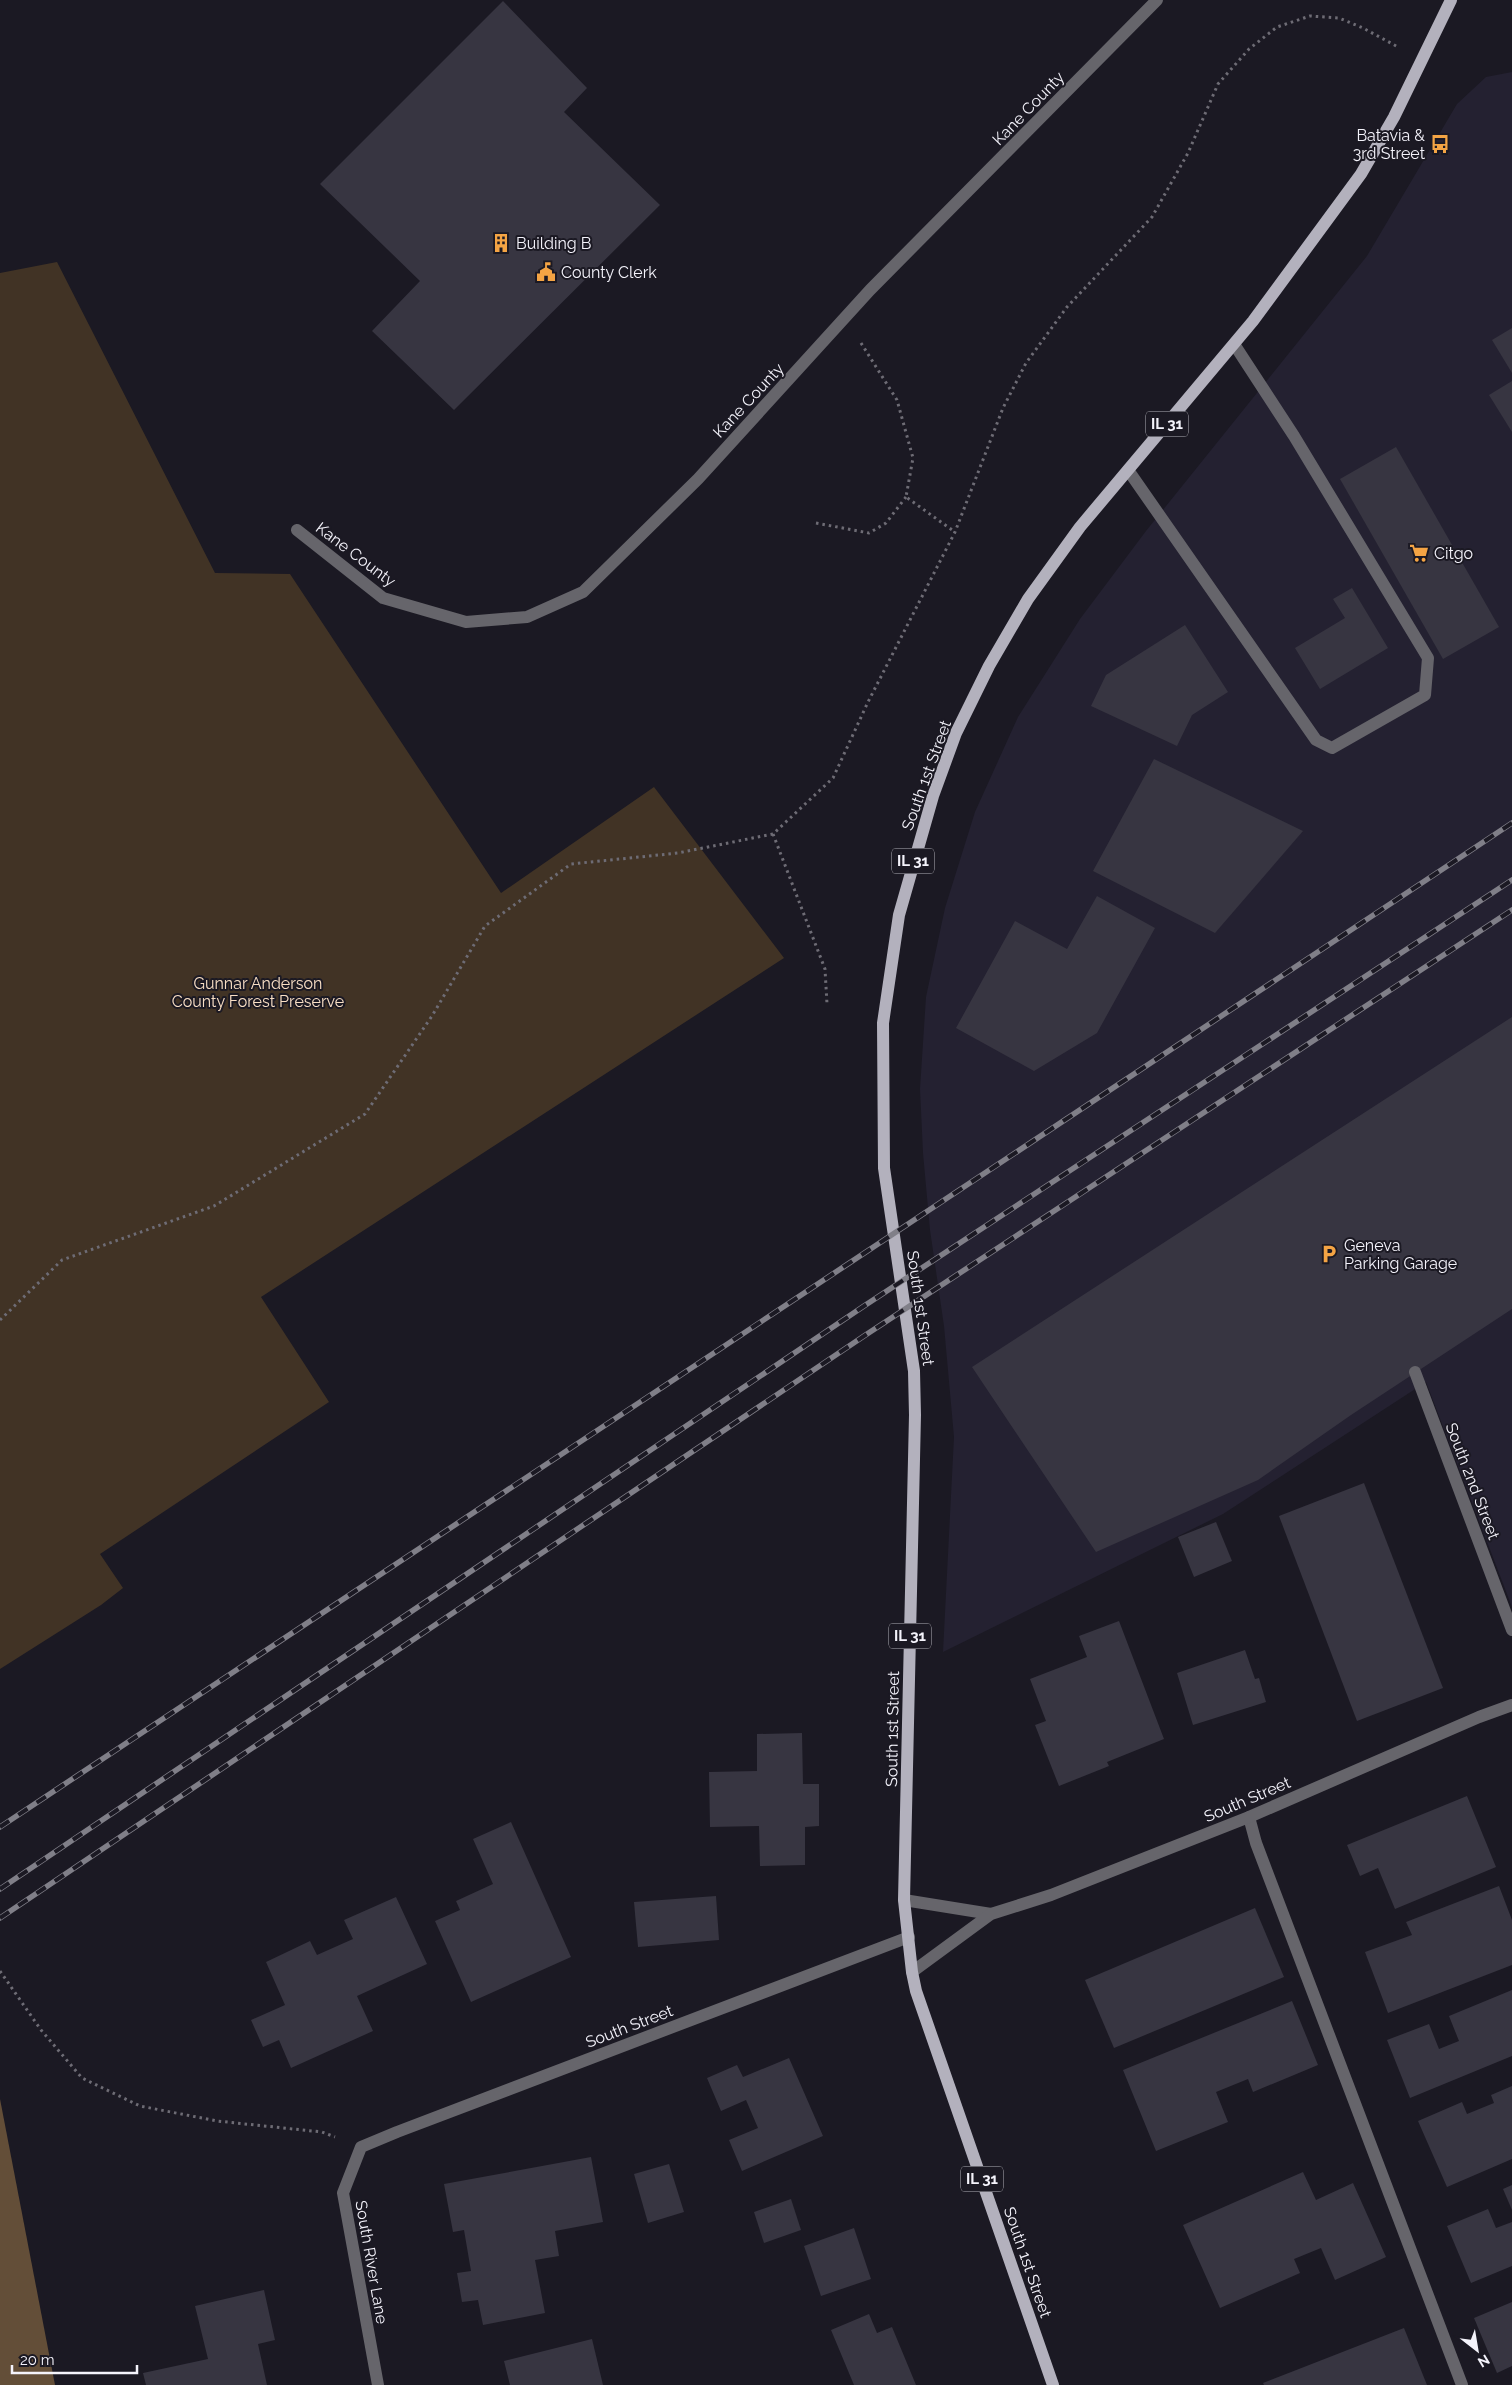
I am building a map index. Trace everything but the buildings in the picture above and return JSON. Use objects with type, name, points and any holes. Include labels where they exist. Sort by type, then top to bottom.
[{"type":"main road","name":"IL 31","points":[[1422,61],[1451,0]]},
{"type":"main road","name":"South 1st Street","points":[[1053,2385],[916,1991],[904,1900],[915,1415],[914,1371],[884,1168],[882,1023],[899,915],[933,796],[956,732],[989,666],[1028,600],[1080,527],[1253,321],[1361,174],[1394,117],[1422,61]]},
{"type":"street","name":"Kane County","points":[[296,530],[383,598],[466,622],[527,617],[583,592],[698,479],[842,323],[870,290],[1157,0]]},
{"type":"street","points":[[1128,470],[1316,740],[1332,748],[1425,695],[1428,658],[1294,436],[1234,344]]},
{"type":"street","name":"South 2nd Street","points":[[1415,1372],[1512,1630]]},
{"type":"street","name":"South Street","points":[[912,1972],[991,1914],[1051,1895],[1248,1817],[1479,1717],[1512,1705]]},
{"type":"street","points":[[1248,1817],[1259,1853],[1462,2385]]},
{"type":"street","name":"South Street","points":[[904,1900],[991,1914]]},
{"type":"street","name":"South Street","points":[[361,2147],[908,1937]]},
{"type":"street","name":"South River Lane","points":[[361,2147],[343,2193],[378,2385]]},
{"type":"path","points":[[0,1320],[62,1260],[214,1206],[365,1114],[432,1016],[485,926],[571,864],[678,853],[773,834],[833,778],[868,702],[955,532],[1003,408],[1026,363],[1067,307],[1152,216],[1188,153],[1218,84],[1249,49],[1277,27],[1310,16],[1339,18],[1363,28],[1422,61]]},
{"type":"path","points":[[816,523],[869,533],[886,522],[906,497],[913,458],[897,400],[862,345],[842,323]]},
{"type":"path","points":[[906,497],[955,532]]},
{"type":"path","points":[[773,834],[825,969],[827,1004]]},
{"type":"path","points":[[0,1971],[41,2030],[82,2078],[140,2106],[216,2121],[322,2132],[336,2138]]},
{"type":"shaded area","points":[[1512,72],[1512,1607],[1426,1382],[1223,1514],[943,1652],[954,1437],[944,1326],[930,1230],[923,1153],[920,1089],[926,997],[945,908],[975,812],[1018,717],[1080,619],[1146,531],[1367,256],[1457,104],[1486,77]]},
{"type":"shaded area","points":[[0,2099],[55,2385],[0,2385]]},
{"type":"green space","name":"Gunnar Anderson County Forest Preserve","points":[[57,262],[215,573],[290,574],[501,893],[654,787],[784,958],[261,1297],[329,1402],[100,1554],[123,1588],[101,1605],[0,1669],[0,273]]},
{"type":"railway","points":[[0,1827],[1512,823]]},
{"type":"railway","points":[[0,1889],[864,1306],[1512,880]]},
{"type":"railway","points":[[0,1918],[864,1336],[1512,910]]},
{"type":"place","name":"Batavia & 3rd Street","points":[[1440,144]]},
{"type":"place","name":"Building B","points":[[501,243]]},
{"type":"place","name":"County Clerk","points":[[546,272]]},
{"type":"place","name":"Citgo","points":[[1419,553]]},
{"type":"place","name":"Geneva Parking Garage","points":[[1329,1254]]}]
